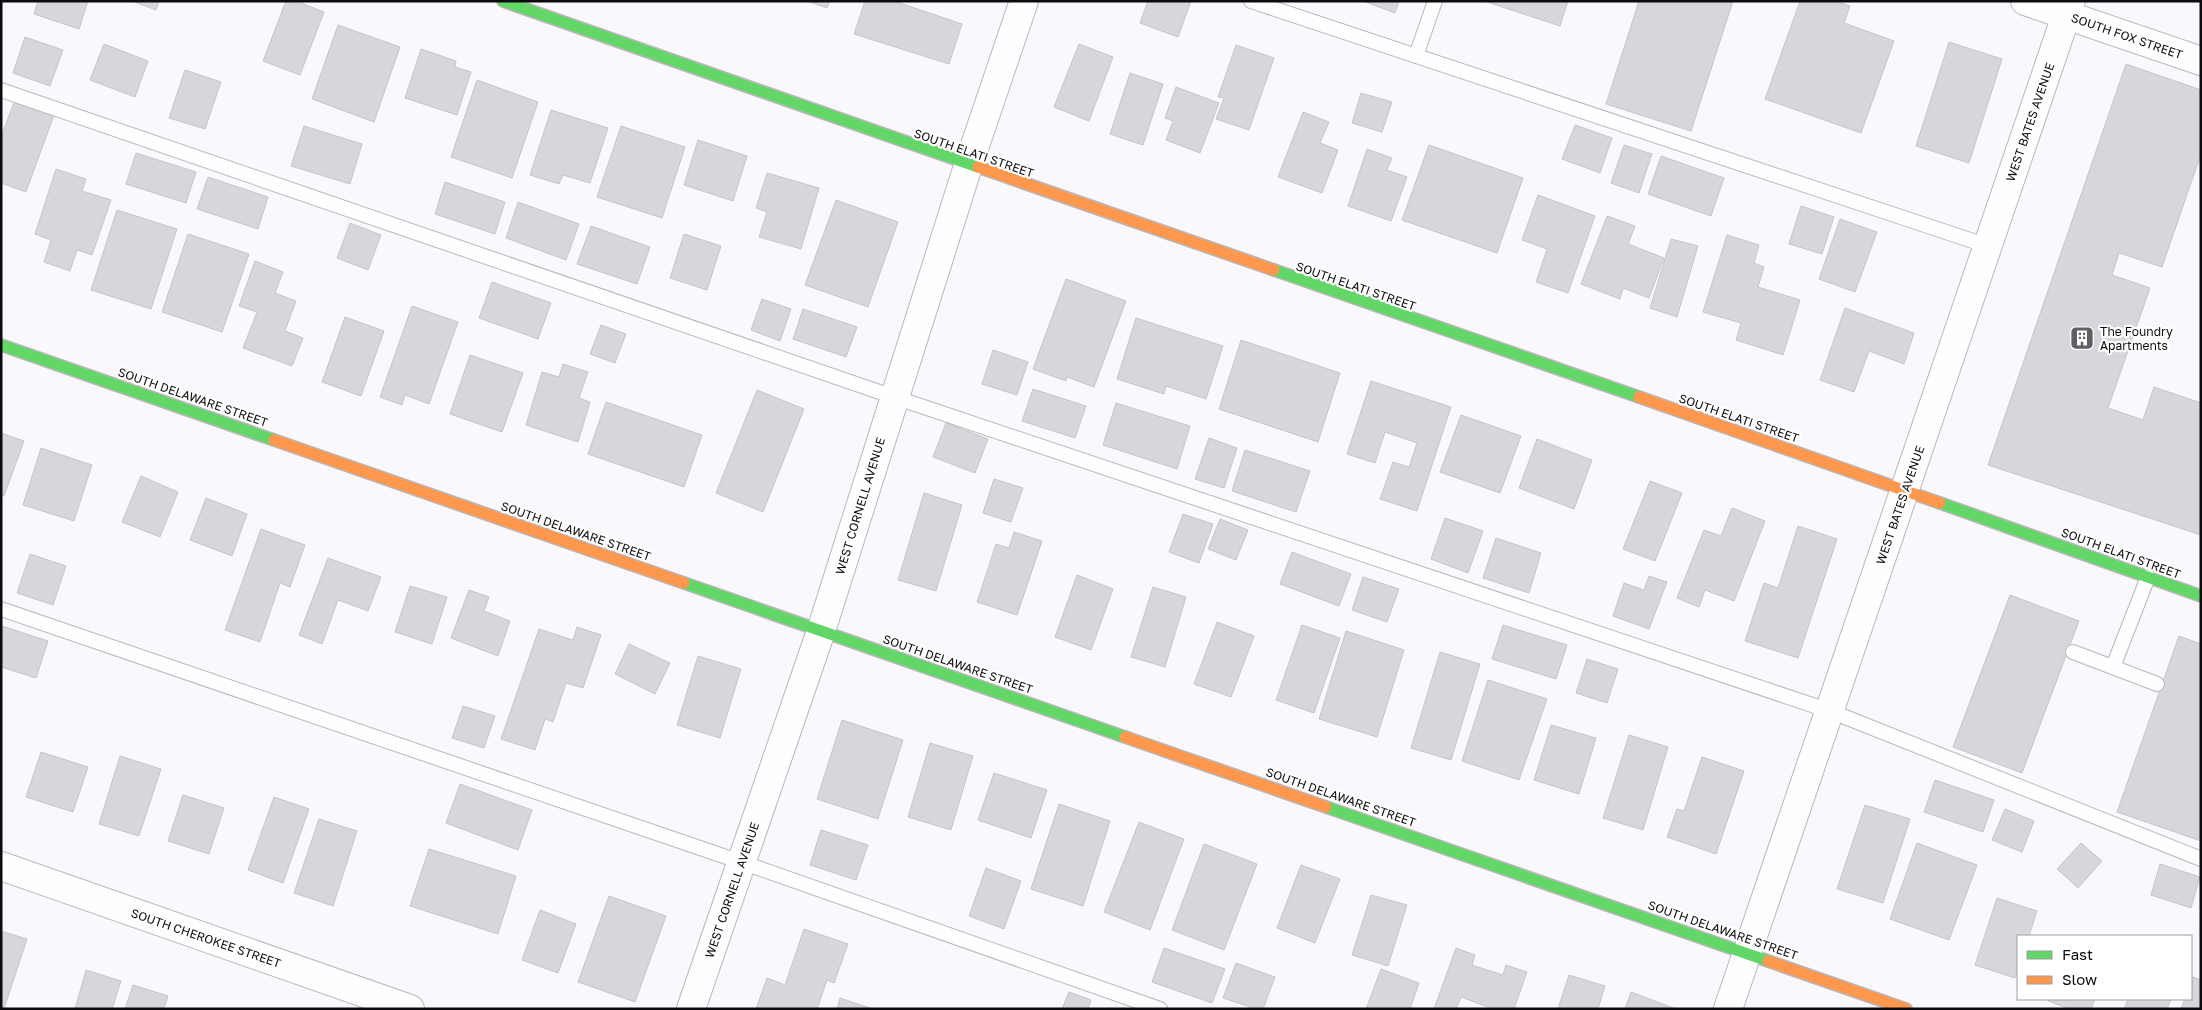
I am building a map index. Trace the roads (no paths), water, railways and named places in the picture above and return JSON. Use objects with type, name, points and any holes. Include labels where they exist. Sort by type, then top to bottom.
[{"type":"street","name":"SOUTH ELATI STREET","points":[[503,1],[968,166],[1905,490],[2201,596]]},
{"type":"street","name":"WEST CORNELL AVENUE","points":[[691,1009],[821,630],[968,166],[1024,1]]},
{"type":"street","name":"SOUTH FOX STREET","points":[[2025,1],[2069,8],[2201,61]]},
{"type":"street","name":"WEST BATES AVENUE","points":[[1728,1009],[2069,8]]},
{"type":"street","name":"SOUTH DELAWARE STREET","points":[[1,345],[1906,1009]]},
{"type":"street","name":"SOUTH CHEROKEE STREET","points":[[1,866],[410,1009]]},
{"type":"lane","points":[[1251,1],[1988,246]]},
{"type":"lane","points":[[1416,56],[1435,1]]},
{"type":"lane","points":[[1,90],[894,397],[1830,711],[2201,859]]},
{"type":"lane","points":[[2113,667],[2148,577]]},
{"type":"lane","points":[[1,609],[741,862],[1160,1009]]},
{"type":"lane","points":[[2073,652],[2157,684]]},
{"type":"place","name":"The Foundry Apartments","points":[[2082,338]]}]
